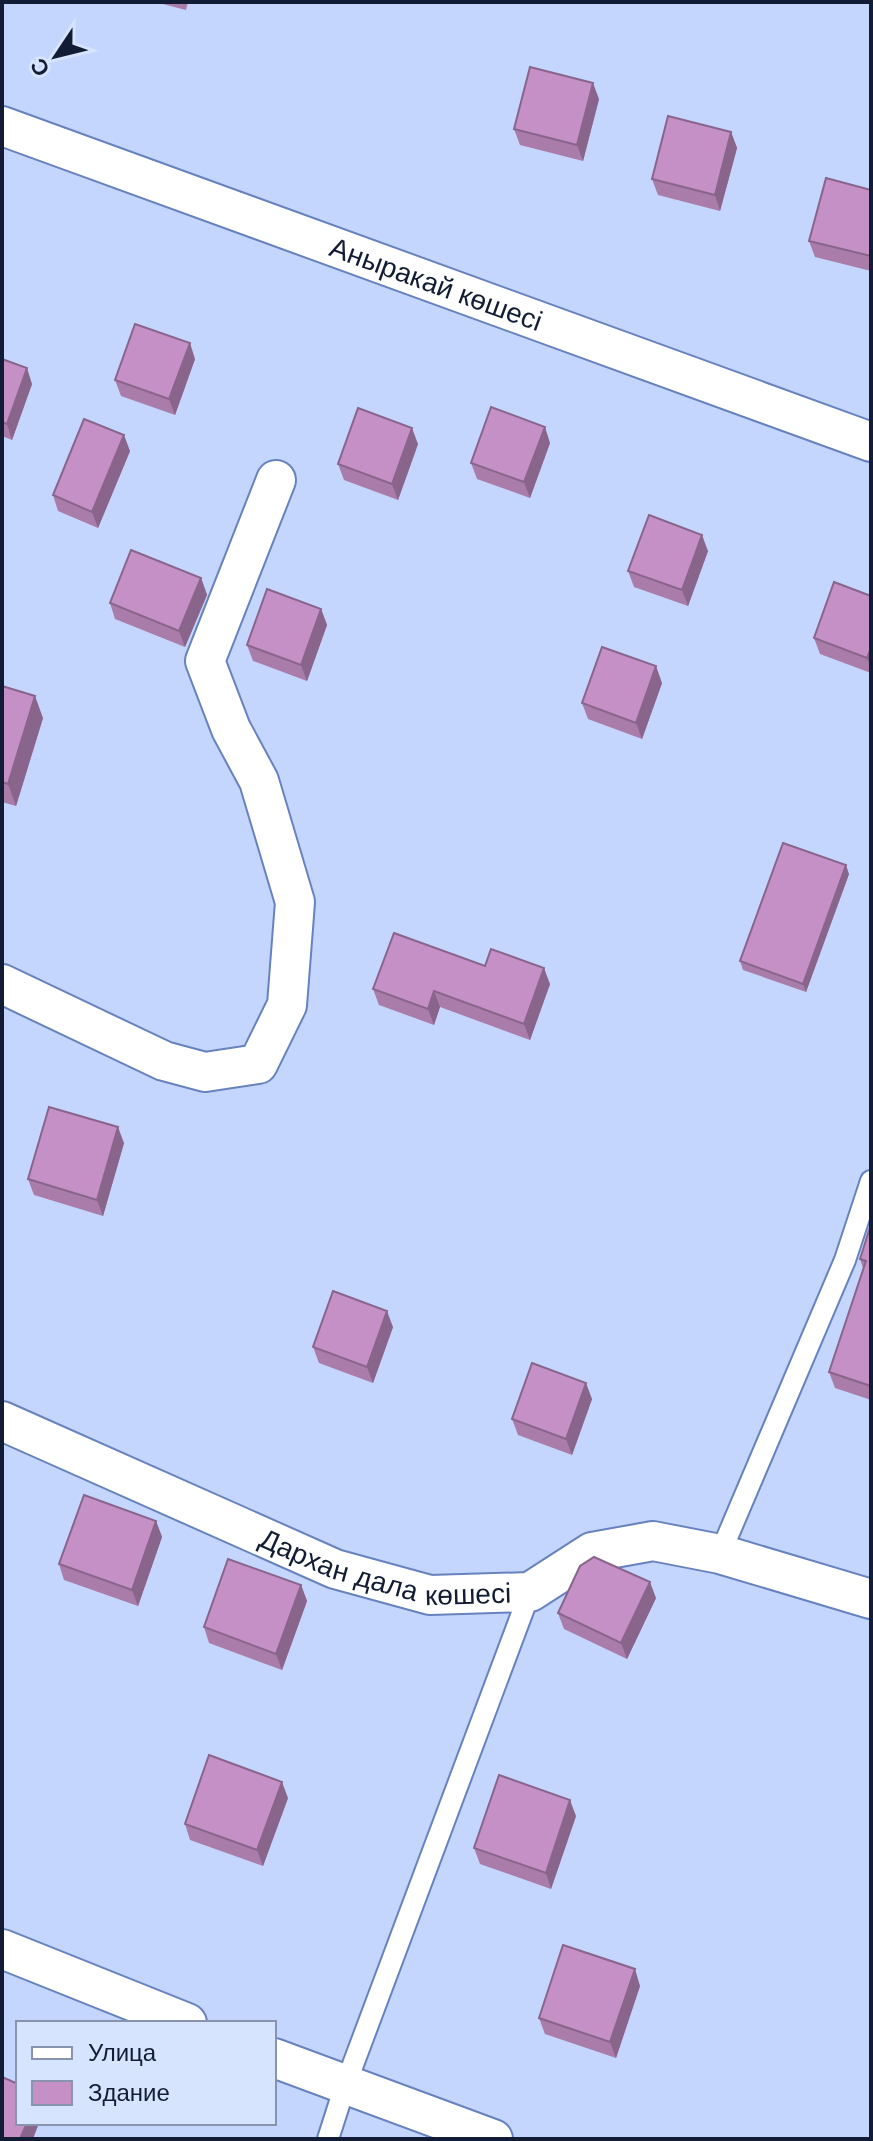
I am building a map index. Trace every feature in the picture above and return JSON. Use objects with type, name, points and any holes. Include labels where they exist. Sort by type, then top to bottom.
[{"type":"street","name":"Аныракай көшесі","points":[[2,126],[871,442]]},
{"type":"street","points":[[2,984],[164,1061],[205,1072],[258,1064],[287,1005],[295,902],[259,781],[231,729],[205,661],[276,480]]},
{"type":"street","name":"Дархан дала көшесі","points":[[2,1421],[335,1569],[430,1595],[530,1592],[592,1552],[653,1541],[720,1554],[871,1599]]},
{"type":"street","points":[[2,1949],[182,2021]]},
{"type":"street","points":[[276,2059],[493,2139]]},
{"type":"lane","points":[[720,1554],[845,1260],[871,1181]]},
{"type":"lane","points":[[328,2139],[345,2086],[530,1592]]},
{"type":"building","points":[[530,67],[593,83],[577,145],[514,129]]},
{"type":"building","points":[[668,116],[731,132],[715,195],[652,179]]},
{"type":"building","points":[[826,178],[871,190],[871,256],[809,241]]},
{"type":"building","points":[[135,324],[190,343],[169,399],[115,380]]},
{"type":"building","points":[[2,359],[27,368],[7,424],[2,422]]},
{"type":"building","points":[[491,407],[545,427],[524,482],[471,463]]},
{"type":"building","points":[[358,408],[412,428],[392,484],[338,464]]},
{"type":"building","points":[[84,419],[124,435],[92,512],[53,495]]},
{"type":"building","points":[[649,515],[702,535],[682,590],[628,571]]},
{"type":"building","points":[[131,550],[201,578],[179,631],[110,603]]},
{"type":"building","points":[[834,582],[871,596],[871,648],[867,658],[814,638]]},
{"type":"building","points":[[267,589],[321,609],[301,665],[247,645]]},
{"type":"building","points":[[602,647],[656,666],[636,723],[582,703]]},
{"type":"building","points":[[2,686],[35,696],[8,784],[2,782]]},
{"type":"building","points":[[783,843],[846,865],[803,984],[740,961]]},
{"type":"building","points":[[394,933],[485,966],[491,949],[544,968],[524,1024],[434,991],[428,1009],[373,989]]},
{"type":"building","points":[[49,1107],[118,1127],[97,1200],[28,1179]]},
{"type":"building","points":[[871,1224],[871,1386],[829,1372],[866,1261],[860,1259]]},
{"type":"building","points":[[333,1291],[387,1311],[367,1367],[313,1347]]},
{"type":"building","points":[[532,1363],[586,1383],[566,1439],[512,1419]]},
{"type":"building","points":[[84,1495],[156,1521],[132,1590],[59,1564]]},
{"type":"building","points":[[594,1557],[650,1582],[621,1643],[558,1613],[580,1566]]},
{"type":"building","points":[[228,1559],[301,1585],[276,1654],[204,1627]]},
{"type":"building","points":[[209,1755],[282,1782],[257,1850],[185,1824]]},
{"type":"building","points":[[499,1775],[570,1800],[546,1873],[474,1848]]},
{"type":"building","points":[[563,1945],[635,1969],[610,2042],[539,2018]]},
{"type":"building","points":[[2,2077],[16,2083],[16,2125],[26,2125],[20,2139],[2,2139]]}]
